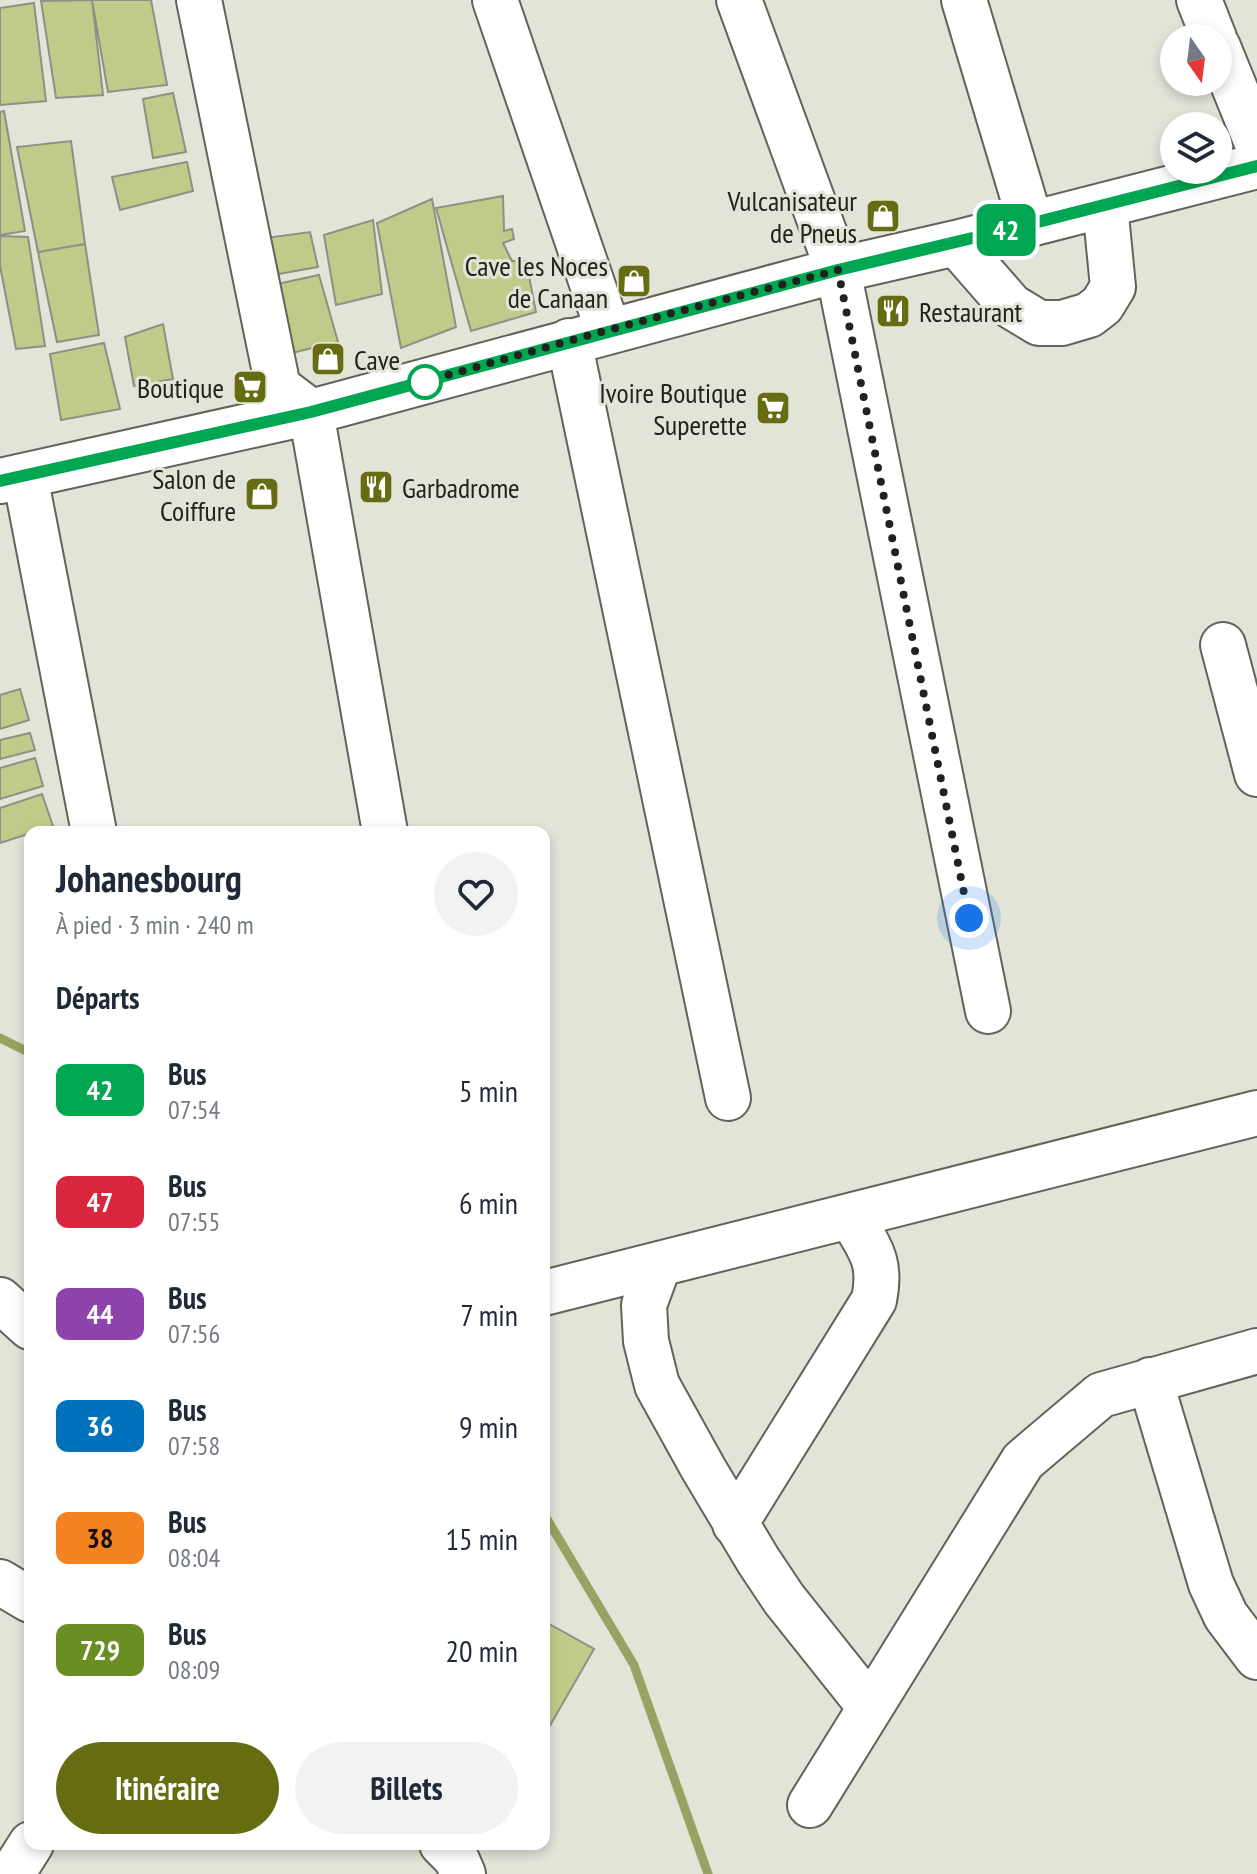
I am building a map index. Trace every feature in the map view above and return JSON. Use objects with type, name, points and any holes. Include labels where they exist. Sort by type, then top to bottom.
[{"type":"street","points":[[199,0],[278,387],[311,412],[384,826]]},
{"type":"street","points":[[495,0],[589,336],[728,1098]]},
{"type":"street","points":[[739,0],[838,270],[988,1011]]},
{"type":"street","points":[[964,0],[1031,224]]},
{"type":"street","points":[[1199,0],[1208,24]]},
{"type":"street","points":[[1232,81],[1257,143]]},
{"type":"street","points":[[93,826],[12,478],[311,412],[838,270],[1257,166]]},
{"type":"street","points":[[1123,201],[1257,195]]},
{"type":"street","points":[[956,243],[1011,306],[1039,323],[1062,323],[1089,315],[1102,305],[1113,287],[1123,201]]},
{"type":"street","points":[[1223,645],[1257,774]]},
{"type":"street","points":[[550,1291],[1257,1113]]},
{"type":"street","points":[[735,1524],[874,1300],[879,1276],[872,1252],[851,1217]]},
{"type":"street","points":[[659,1264],[644,1305],[646,1341],[657,1385],[735,1524],[784,1599],[870,1707]]},
{"type":"street","points":[[0,1300],[24,1322]]},
{"type":"street","points":[[810,1805],[1023,1461],[1101,1395],[1257,1351]]},
{"type":"street","points":[[1150,1380],[1211,1584],[1226,1616],[1257,1657]]},
{"type":"street","points":[[12,1874],[27,1850]]},
{"type":"street","points":[[448,1850],[456,1858],[463,1874]]},
{"type":"building","points":[[92,0],[103,95],[56,98],[41,1]]},
{"type":"building","points":[[92,0],[151,0],[167,85],[108,92]]},
{"type":"building","points":[[34,3],[46,101],[0,105],[0,8]]},
{"type":"building","points":[[173,93],[186,152],[153,158],[143,99]]},
{"type":"building","points":[[4,111],[25,231],[0,235],[0,112]]},
{"type":"building","points":[[71,141],[85,244],[38,252],[17,147]]},
{"type":"building","points":[[187,162],[193,191],[120,210],[112,177]]},
{"type":"building","points":[[503,196],[504,231],[512,229],[514,239],[503,243],[512,261],[526,261],[536,312],[471,331],[436,208]]},
{"type":"building","points":[[432,199],[456,327],[401,348],[377,223]]},
{"type":"building","points":[[373,220],[382,294],[336,305],[324,235]]},
{"type":"building","points":[[310,232],[318,267],[267,276],[258,239]]},
{"type":"building","points":[[0,236],[28,237],[45,346],[16,349],[0,266]]},
{"type":"building","points":[[85,244],[99,335],[57,342],[38,252]]},
{"type":"building","points":[[319,275],[338,342],[283,355],[268,286]]},
{"type":"building","points":[[163,324],[173,379],[134,386],[125,337]]},
{"type":"building","points":[[104,343],[120,409],[61,420],[50,354]]},
{"type":"building","points":[[20,689],[29,720],[0,729],[0,695]]},
{"type":"building","points":[[30,733],[35,750],[0,759],[0,740]]},
{"type":"building","points":[[35,758],[43,786],[0,799],[0,768]]},
{"type":"building","points":[[42,794],[53,826],[24,826],[24,835],[0,843],[0,808]]},
{"type":"building","points":[[550,1624],[594,1649],[550,1726]]},
{"type":"waterway","points":[[0,1038],[24,1050]]},
{"type":"waterway","points":[[550,1524],[634,1665],[708,1874]]},
{"type":"bus line","name":"42","points":[[0,481],[311,412],[838,270],[1257,166]]},
{"type":"place","name":"Vulcanisateur de Pneus","points":[[883,216]]},
{"type":"place","name":"Cave les Noces de Canaan","points":[[634,281]]},
{"type":"place","name":"Restaurant","points":[[893,311]]},
{"type":"place","name":"Cave","points":[[328,359]]},
{"type":"place","name":"Boutique","points":[[250,387]]},
{"type":"place","name":"Ivoire Boutique Superette","points":[[773,408]]},
{"type":"place","name":"Garbadrome","points":[[376,487]]},
{"type":"place","name":"Salon de Coiffure","points":[[262,494]]},
{"type":"route","points":[[425,382],[416,384],[838,270],[969,918]]}]
